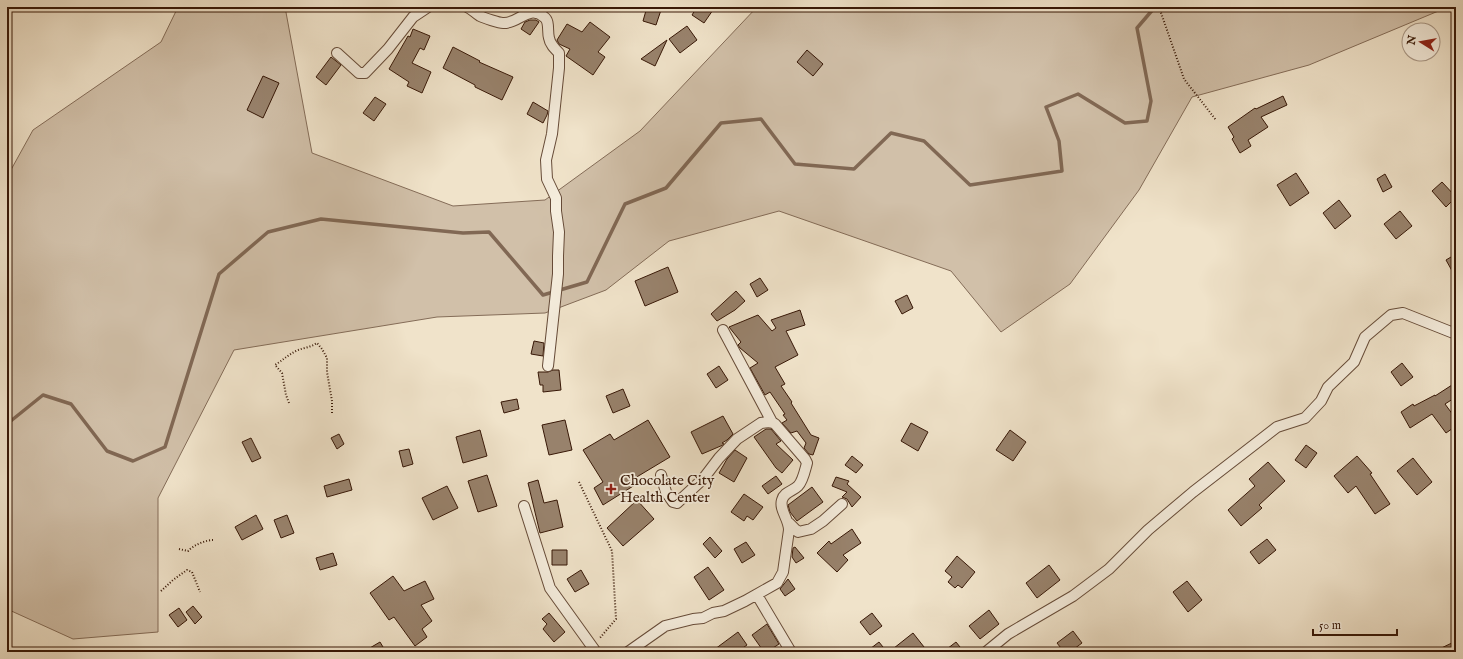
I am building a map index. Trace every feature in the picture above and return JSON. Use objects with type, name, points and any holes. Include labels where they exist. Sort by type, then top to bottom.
[{"type":"street","points":[[336,53],[358,73],[365,73],[388,49],[413,17],[428,7]]},
{"type":"street","points":[[467,7],[480,16],[504,24],[532,12],[544,17],[547,21],[548,37],[551,45],[559,53],[559,68],[552,134],[546,160],[547,179],[556,198],[559,232],[558,274],[548,366]]},
{"type":"street","points":[[986,652],[1008,634],[1073,596],[1109,569],[1148,530],[1193,492],[1277,427],[1305,418],[1321,401],[1328,387],[1354,362],[1365,337],[1391,315],[1403,313],[1456,334]]},
{"type":"street","points":[[723,330],[772,422],[807,463],[799,486],[787,493],[782,500],[781,508],[789,523],[798,532],[811,529],[823,522],[842,504]]},
{"type":"street","points":[[661,475],[668,497],[673,502],[677,503],[704,479],[719,458],[737,439],[761,423],[772,422]]},
{"type":"street","points":[[524,506],[550,588],[594,649]]},
{"type":"street","points":[[628,652],[665,626],[693,618],[703,618],[724,610],[757,595],[777,583],[783,572],[789,523]]},
{"type":"street","points":[[757,595],[791,652]]},
{"type":"path","points":[[1159,7],[1184,79],[1216,120]]},
{"type":"path","points":[[289,403],[282,373],[275,365],[296,351],[310,347],[317,343],[322,349],[326,358],[332,401],[332,414]]},
{"type":"path","points":[[579,482],[612,551],[616,619],[594,649]]},
{"type":"path","points":[[180,549],[188,551],[207,540],[214,540]]},
{"type":"path","points":[[161,591],[186,570],[192,572],[200,592]]},
{"type":"shaded area","points":[[178,7],[285,7],[312,153],[453,206],[545,200],[640,131],[757,7],[1448,7],[1412,22],[1401,22],[1401,27],[1309,65],[1192,97],[1139,190],[1070,284],[1001,332],[951,271],[779,211],[669,241],[606,290],[545,313],[437,317],[234,350],[158,498],[158,632],[73,639],[7,609],[7,177],[33,130],[161,42]]},
{"type":"shaded area","points":[[1448,7],[1456,7],[1456,16]]},
{"type":"building","points":[[647,7],[662,7],[656,25],[643,21]]},
{"type":"building","points":[[697,7],[715,7],[704,23],[692,15]]},
{"type":"building","points":[[536,20],[539,22],[530,35],[521,29],[525,22]]},
{"type":"building","points":[[590,22],[610,37],[598,52],[605,57],[593,75],[566,56],[570,49],[559,44],[557,40],[567,24],[582,32]]},
{"type":"building","points":[[687,26],[697,40],[680,53],[669,39]]},
{"type":"building","points":[[413,29],[430,36],[424,50],[420,48],[412,63],[431,72],[422,93],[407,86],[409,82],[389,69],[408,36],[410,37]]},
{"type":"building","points":[[667,40],[655,66],[641,59]]},
{"type":"building","points":[[453,47],[480,61],[479,62],[513,77],[502,100],[475,87],[475,85],[443,68]]},
{"type":"building","points":[[807,50],[823,64],[813,76],[797,62]]},
{"type":"building","points":[[331,57],[341,65],[326,85],[316,77]]},
{"type":"building","points":[[263,76],[279,83],[263,118],[247,110]]},
{"type":"building","points":[[1283,96],[1287,105],[1261,117],[1268,127],[1248,140],[1251,146],[1240,153],[1232,139],[1234,137],[1228,127],[1255,108],[1256,109]]},
{"type":"building","points":[[375,97],[386,104],[374,121],[363,113]]},
{"type":"building","points":[[533,102],[548,111],[543,123],[527,114]]},
{"type":"building","points":[[1296,173],[1309,193],[1290,206],[1277,185]]},
{"type":"building","points":[[1385,174],[1392,187],[1383,192],[1377,179]]},
{"type":"building","points":[[1442,182],[1456,197],[1446,207],[1432,191]]},
{"type":"building","points":[[1339,200],[1351,216],[1335,229],[1323,213]]},
{"type":"building","points":[[1400,211],[1412,226],[1396,239],[1384,224]]},
{"type":"building","points":[[1456,254],[1456,278],[1446,260]]},
{"type":"building","points":[[668,267],[678,292],[645,306],[635,281]]},
{"type":"building","points":[[760,278],[768,290],[757,297],[750,284]]},
{"type":"building","points":[[736,291],[745,301],[735,310],[717,321],[711,314]]},
{"type":"building","points":[[907,295],[913,308],[902,314],[895,301]]},
{"type":"building","points":[[800,310],[805,325],[786,331],[798,355],[775,367],[785,384],[781,386],[792,402],[791,403],[811,435],[819,438],[813,455],[809,454],[804,448],[806,443],[797,431],[791,433],[782,423],[787,420],[783,415],[785,414],[770,392],[765,395],[750,368],[758,363],[740,348],[738,345],[741,342],[729,327],[758,315],[772,331],[776,328],[771,320]]},
{"type":"building","points":[[534,341],[544,343],[543,356],[531,354]]},
{"type":"building","points":[[1402,363],[1413,377],[1401,386],[1391,372]]},
{"type":"building","points":[[719,366],[728,380],[716,388],[707,374]]},
{"type":"building","points":[[559,370],[561,390],[543,392],[543,385],[540,385],[538,372],[548,372]]},
{"type":"building","points":[[1452,385],[1456,391],[1456,397],[1445,404],[1456,419],[1456,426],[1446,433],[1432,414],[1410,428],[1401,412],[1413,404],[1414,406],[1435,396]]},
{"type":"building","points":[[623,389],[630,406],[613,413],[606,396]]},
{"type":"building","points":[[517,399],[519,409],[504,413],[501,402]]},
{"type":"building","points":[[723,416],[733,434],[722,443],[724,444],[723,445],[702,454],[691,432]]},
{"type":"building","points":[[565,420],[572,450],[549,455],[542,425]]},
{"type":"building","points":[[648,420],[670,457],[635,478],[638,483],[603,505],[594,488],[603,482],[583,450],[610,434],[614,440]]},
{"type":"building","points":[[911,423],[928,432],[918,451],[901,441]]},
{"type":"building","points":[[766,429],[771,429],[781,441],[776,444],[793,460],[782,473],[776,468],[754,437]]},
{"type":"building","points":[[480,430],[487,456],[463,463],[456,437]]},
{"type":"building","points":[[1010,430],[1026,442],[1013,461],[996,450]]},
{"type":"building","points":[[339,434],[344,444],[337,449],[331,438]]},
{"type":"building","points":[[251,438],[261,458],[252,462],[242,442]]},
{"type":"building","points":[[1306,445],[1317,453],[1306,468],[1295,460]]},
{"type":"building","points":[[409,449],[413,464],[403,467],[399,451]]},
{"type":"building","points":[[735,450],[747,458],[734,482],[719,473],[727,459]]},
{"type":"building","points":[[852,456],[863,465],[856,473],[845,465]]},
{"type":"building","points":[[1357,456],[1372,473],[1370,474],[1390,504],[1375,514],[1356,486],[1348,493],[1334,476]]},
{"type":"building","points":[[1413,458],[1432,482],[1417,495],[1397,471]]},
{"type":"building","points":[[1268,462],[1285,481],[1259,505],[1262,508],[1241,526],[1228,510],[1255,486],[1249,479]]},
{"type":"building","points":[[487,475],[497,506],[478,512],[468,481]]},
{"type":"building","points":[[776,476],[782,484],[768,494],[762,486]]},
{"type":"building","points":[[836,477],[849,481],[847,484],[861,497],[852,507],[847,499],[842,497],[847,492],[832,486]]},
{"type":"building","points":[[349,479],[352,490],[327,497],[324,486]]},
{"type":"building","points":[[538,480],[544,503],[557,500],[563,527],[540,533],[528,483]]},
{"type":"building","points":[[447,486],[458,508],[433,520],[422,498]]},
{"type":"building","points":[[812,487],[823,502],[797,521],[790,512],[788,505]]},
{"type":"building","points":[[744,494],[763,507],[753,520],[747,516],[744,521],[731,512]]},
{"type":"building","points":[[637,500],[654,519],[623,546],[607,528]]},
{"type":"building","points":[[256,515],[263,529],[242,540],[235,527]]},
{"type":"building","points":[[287,515],[294,533],[281,538],[274,520]]},
{"type":"building","points":[[852,529],[861,543],[843,555],[848,560],[837,572],[817,553],[829,541],[831,544]]},
{"type":"building","points":[[710,537],[722,551],[715,558],[703,544]]},
{"type":"building","points":[[1267,539],[1276,550],[1259,564],[1250,552]]},
{"type":"building","points":[[746,542],[755,555],[742,563],[734,549]]},
{"type":"building","points":[[795,547],[804,558],[796,563],[792,557],[793,548]]},
{"type":"building","points":[[552,550],[567,550],[567,565],[552,565]]},
{"type":"building","points":[[333,553],[337,565],[320,570],[316,558]]},
{"type":"building","points":[[957,556],[975,572],[962,588],[958,585],[955,588],[948,582],[952,577],[945,571]]},
{"type":"building","points":[[1049,565],[1060,580],[1037,598],[1026,583]]},
{"type":"building","points":[[708,567],[724,590],[709,600],[694,577]]},
{"type":"building","points":[[581,570],[589,584],[575,592],[567,579]]},
{"type":"building","points":[[393,576],[404,591],[425,581],[434,599],[421,605],[432,621],[422,629],[427,637],[415,646],[394,617],[389,620],[370,593]]},
{"type":"building","points":[[788,579],[795,589],[785,596],[780,589]]},
{"type":"building","points":[[1187,581],[1202,600],[1188,612],[1173,592]]},
{"type":"building","points":[[193,606],[202,617],[195,624],[186,612]]},
{"type":"building","points":[[179,608],[187,620],[178,627],[169,615]]},
{"type":"building","points":[[989,610],[999,624],[980,639],[969,626]]},
{"type":"building","points":[[549,613],[565,632],[554,642],[543,629],[547,624],[542,619]]},
{"type":"building","points":[[872,613],[882,626],[870,635],[860,622]]},
{"type":"building","points":[[767,624],[779,644],[767,652],[764,652],[752,635]]},
{"type":"building","points":[[1073,631],[1082,643],[1070,652],[1064,652],[1057,643]]},
{"type":"building","points":[[738,632],[747,645],[737,652],[711,652]]},
{"type":"building","points":[[913,633],[928,652],[889,652]]},
{"type":"building","points":[[1456,641],[1456,652],[1433,652]]},
{"type":"building","points":[[380,642],[386,652],[363,652]]},
{"type":"building","points":[[879,642],[887,652],[866,652]]},
{"type":"building","points":[[956,642],[964,652],[943,652]]},
{"type":"waterway","points":[[7,424],[43,395],[71,404],[107,451],[133,461],[165,447],[219,274],[268,232],[321,219],[463,233],[489,232],[543,295],[587,282],[625,204],[666,188],[721,123],[761,119],[795,164],[854,169],[891,133],[924,141],[970,185],[1062,171],[1059,141],[1046,107],[1078,94],[1125,123],[1147,121],[1151,101],[1137,28],[1155,7]]},
{"type":"place","name":"Chocolate City Health Center","points":[[611,489]]}]
